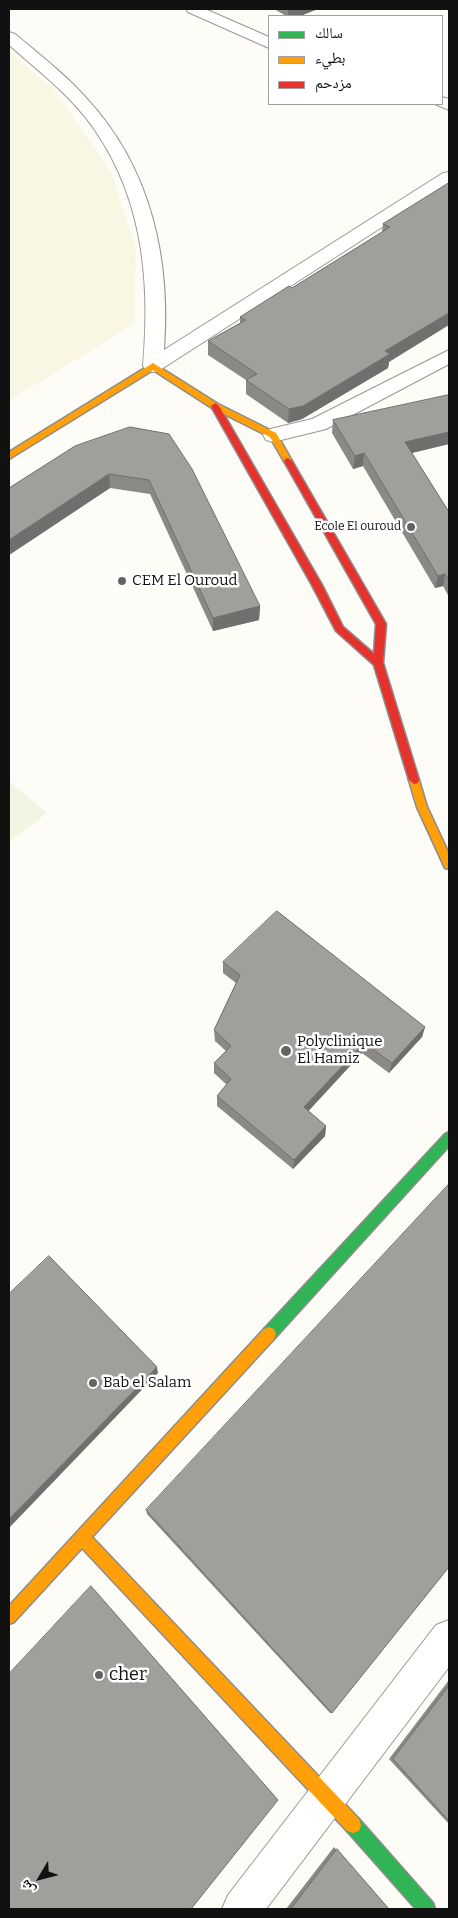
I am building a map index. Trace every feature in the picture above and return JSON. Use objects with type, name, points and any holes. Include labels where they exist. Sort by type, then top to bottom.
[{"type":"street","points":[[193,9],[268,43]]},
{"type":"street","points":[[9,37],[49,71],[92,115],[113,146],[137,194],[151,241],[158,292],[153,366]]},
{"type":"street","points":[[9,456],[449,177]]},
{"type":"street","points":[[273,435],[319,424],[449,356]]},
{"type":"street","points":[[153,366],[215,406],[273,435],[381,624],[378,662],[422,807],[449,865]]},
{"type":"street","points":[[215,406],[317,585],[339,630],[378,662]]},
{"type":"street","points":[[9,1617],[449,1138]]},
{"type":"street","points":[[83,1538],[328,1797],[427,1909]]},
{"type":"street","points":[[242,1909],[449,1638]]},
{"type":"shaded area","points":[[9,52],[54,89],[112,174],[136,249],[134,324],[9,401]]},
{"type":"green space","points":[[9,781],[47,813],[9,842]]},
{"type":"building","points":[[449,183],[449,313],[385,351],[390,354],[303,406],[289,409],[246,380],[257,374],[208,341],[246,320],[240,317],[289,286],[292,288],[390,227],[383,224]]},
{"type":"building","points":[[449,395],[449,432],[405,442],[449,512],[449,580],[445,574],[438,576],[364,453],[355,456],[333,420]]},
{"type":"building","points":[[130,427],[169,434],[192,469],[260,606],[213,618],[149,480],[109,474],[9,540],[9,488],[75,446]]},
{"type":"building","name":"Polyclinique El Hamiz","points":[[277,911],[425,1027],[392,1063],[364,1043],[304,1107],[326,1126],[294,1160],[217,1096],[231,1079],[214,1063],[231,1046],[214,1030],[240,975],[223,962]]},
{"type":"building","points":[[449,1184],[449,1567],[332,1713],[146,1510]]},
{"type":"building","points":[[49,1256],[157,1367],[9,1519],[9,1294]]},
{"type":"building","points":[[91,1586],[278,1800],[191,1909],[9,1909],[9,1674]]},
{"type":"building","points":[[449,1686],[449,1821],[393,1759]]},
{"type":"building","points":[[337,1849],[389,1909],[291,1909]]},
{"type":"traffic: fast","points":[[269,1334],[449,1138]]},
{"type":"traffic: fast","points":[[353,1825],[427,1909]]},
{"type":"traffic: slow","points":[[9,456],[153,366],[215,406],[273,435],[288,461]]},
{"type":"traffic: slow","points":[[414,780],[422,807],[449,865]]},
{"type":"traffic: slow","points":[[9,1617],[269,1334]]},
{"type":"traffic: slow","points":[[83,1538],[353,1825]]},
{"type":"traffic: jam","points":[[215,406],[317,585],[339,629],[378,663]]},
{"type":"traffic: jam","points":[[288,461],[381,624],[378,663],[414,780]]},
{"type":"place","name":"Ecole El ouroud","points":[[411,527]]},
{"type":"place","name":"CEM El Ouroud","points":[[122,581]]},
{"type":"place","name":"Polyclinique El Hamiz","points":[[286,1051]]},
{"type":"place","name":"Bab el Salam","points":[[93,1383]]},
{"type":"place","name":"cher","points":[[99,1675]]}]
